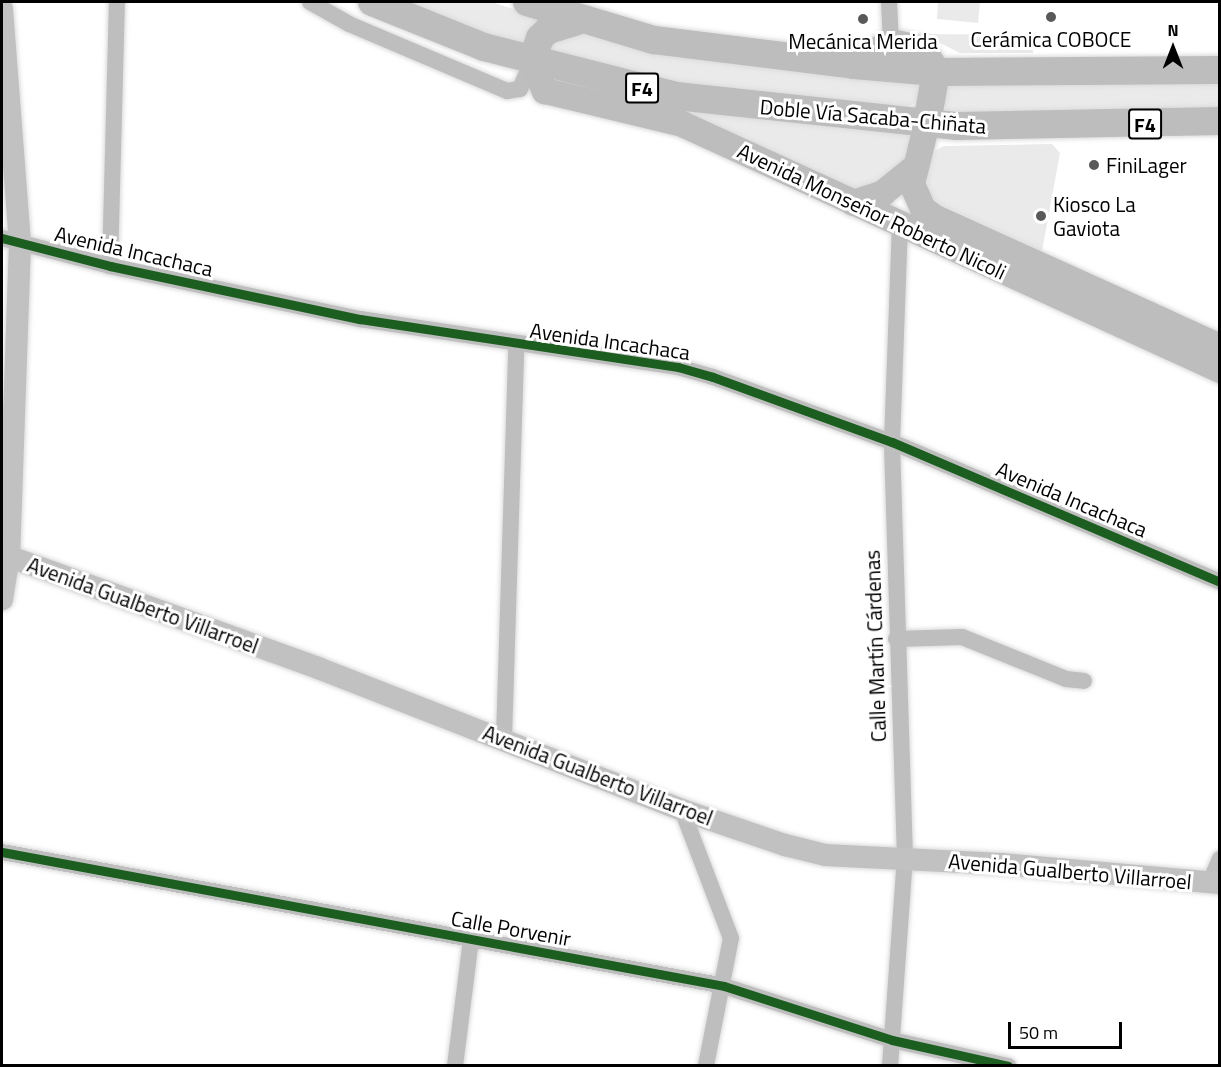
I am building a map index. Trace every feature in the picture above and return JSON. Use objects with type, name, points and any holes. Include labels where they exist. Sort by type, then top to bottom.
[{"type":"highway","name":"F4","points":[[372,2],[455,38],[532,61]]},
{"type":"highway","name":"F4","points":[[527,2],[580,21],[654,40],[854,65],[936,72],[1220,69]]},
{"type":"highway","points":[[532,61],[540,38],[548,30],[580,21]]},
{"type":"highway","points":[[854,65],[891,43],[923,50],[936,72],[927,123]]},
{"type":"highway","name":"Doble Vía Sacaba-Chiñata","points":[[532,61],[676,96],[927,123],[1070,126],[1220,122]]},
{"type":"main road","points":[[2,9],[11,241],[5,555],[2,599]]},
{"type":"main road","name":"Avenida Monseñor Roberto Nicoli","points":[[532,61],[545,91],[682,124],[1220,370]]},
{"type":"main road","name":"Avenida Monseñor Roberto Nicoli","points":[[927,123],[913,169],[916,196],[934,217],[1220,347]]},
{"type":"main road","points":[[853,203],[883,192],[913,169]]},
{"type":"main road","name":"Avenida Gualberto Villarroel","points":[[5,555],[504,738],[682,810],[825,855],[905,858],[1215,883]]},
{"type":"street","points":[[110,266],[117,2]]},
{"type":"street","points":[[310,2],[349,24],[507,91],[520,90],[532,61]]},
{"type":"street","points":[[889,2],[891,43]]},
{"type":"street","name":"Calle Martín Cárdenas","points":[[890,1065],[905,858],[896,639],[892,442],[900,225]]},
{"type":"street","name":"Avenida Incachaca","points":[[11,241],[110,266],[360,320],[516,346],[678,367],[892,442],[1220,582]]},
{"type":"street","points":[[504,738],[516,346]]},
{"type":"street","points":[[896,639],[962,637],[1066,679],[1084,681]]},
{"type":"street","points":[[682,810],[731,938],[724,986],[706,1065]]},
{"type":"street","name":"Calle Porvenir","points":[[2,852],[724,986],[892,1040],[1008,1065]]},
{"type":"street","points":[[1215,883],[1220,859]]},
{"type":"street","points":[[455,1065],[471,940]]},
{"type":"shaded area","points":[[395,2],[491,2],[548,20],[524,50]]},
{"type":"shaded area","points":[[938,2],[980,2],[978,23],[937,19]]},
{"type":"shaded area","points":[[580,34],[638,49],[929,80],[920,101],[909,106],[756,99],[542,55],[547,42]]},
{"type":"shaded area","points":[[922,34],[1033,35],[1033,53],[960,53]]},
{"type":"shaded area","points":[[544,77],[914,134],[908,154],[894,178],[853,192],[575,92]]},
{"type":"shaded area","points":[[945,78],[1219,78],[1219,112],[945,112]]},
{"type":"shaded area","points":[[1052,144],[1060,153],[1042,251],[937,203],[928,191],[926,169],[933,152],[944,146]]},
{"type":"cycle path","points":[[2,238],[110,266],[360,319],[678,367],[713,377],[892,442],[1220,582]]},
{"type":"cycle path","points":[[2,852],[724,986],[892,1040],[1008,1066]]},
{"type":"place","name":"Cerámica COBOCE","points":[[1051,17]]},
{"type":"place","name":"Mecánica Merida","points":[[863,19]]},
{"type":"place","name":"FiniLager","points":[[1094,165]]},
{"type":"place","name":"Kiosco La Gaviota","points":[[1041,216]]}]
